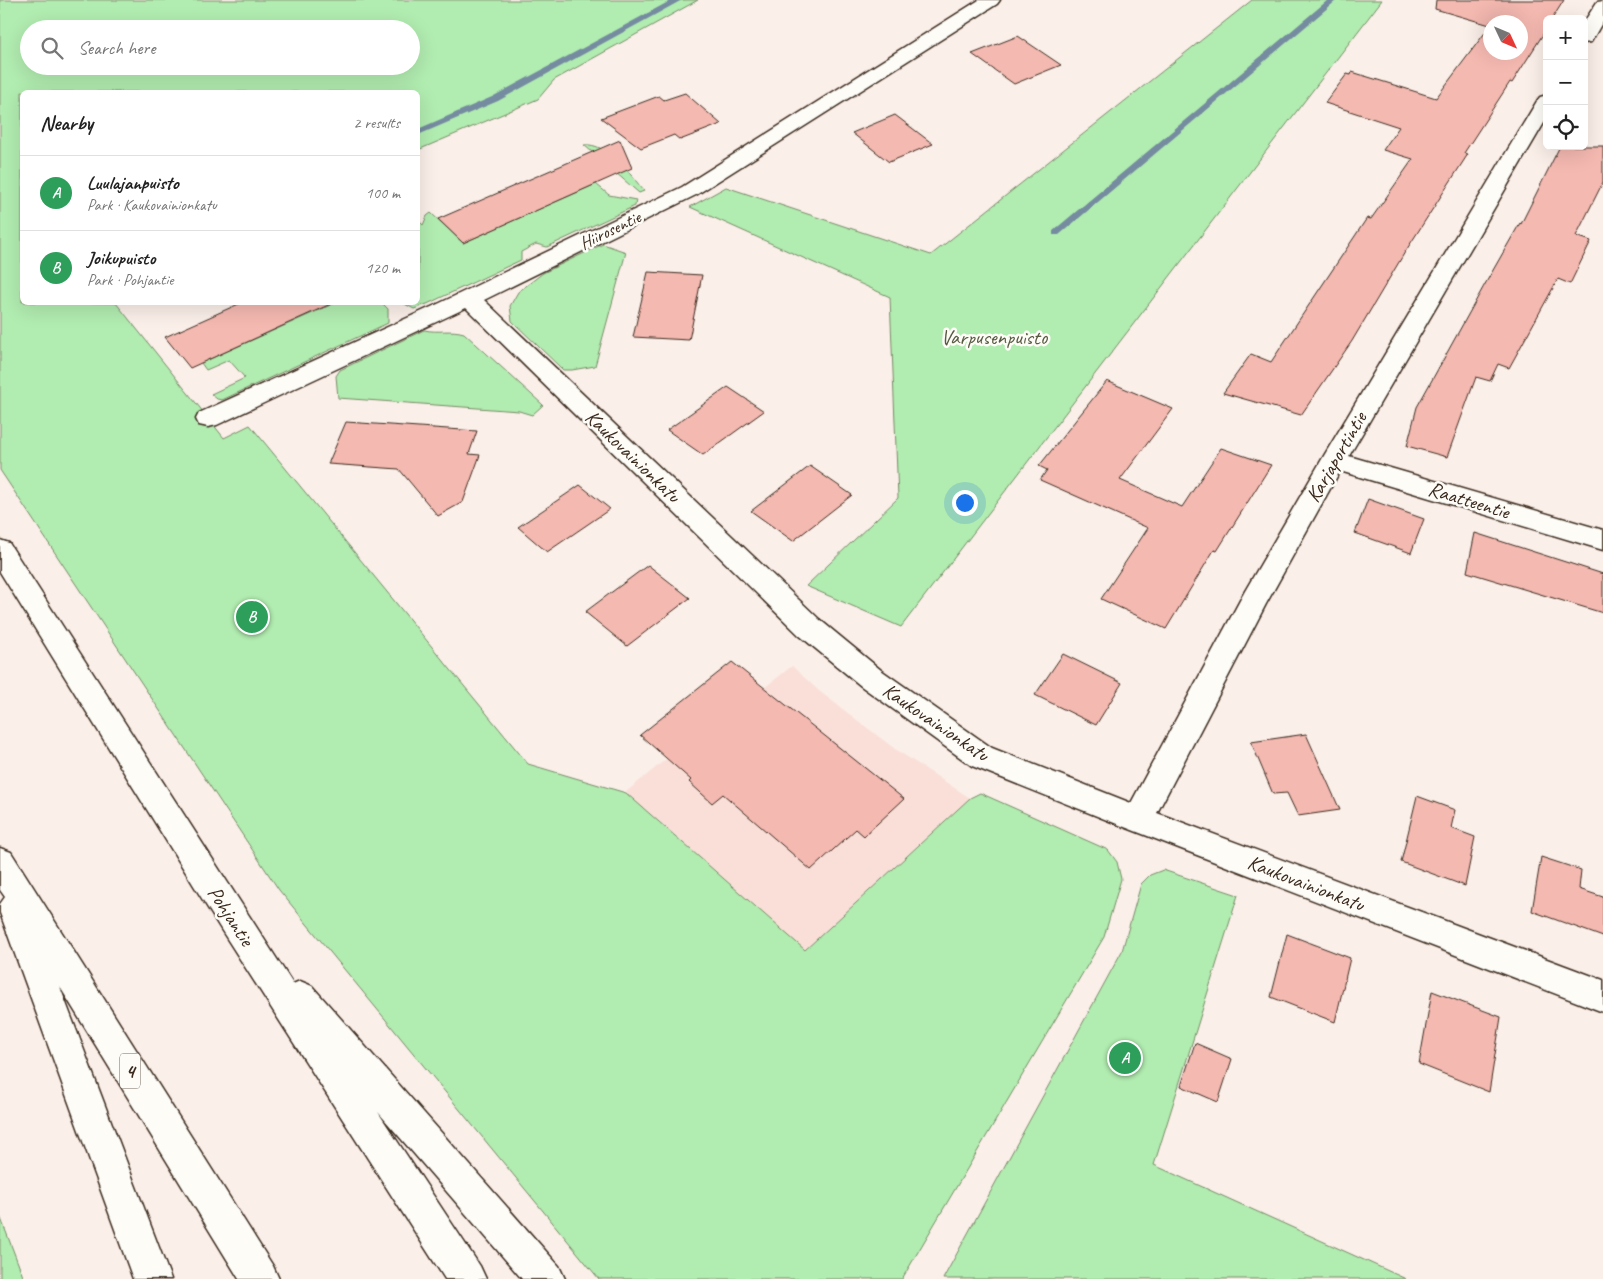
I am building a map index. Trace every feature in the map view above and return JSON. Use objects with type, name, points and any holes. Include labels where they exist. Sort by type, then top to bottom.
[{"type":"main road","name":"Hiirosentie","points":[[208,420],[469,298],[690,191],[991,0]]},
{"type":"main road","points":[[1588,31],[1603,6]]},
{"type":"main road","name":"Karjaportintie","points":[[1138,819],[1242,621],[1334,460],[1545,105]]},
{"type":"main road","name":"Kaukovainionkatu","points":[[469,298],[809,627],[871,678],[982,757],[1138,819],[1603,996]]},
{"type":"main road","name":"Raatteentie","points":[[1334,460],[1603,540]]},
{"type":"main road","name":"Pohjantie","points":[[0,550],[233,921],[467,1279]]},
{"type":"main road","name":"4","points":[[0,862],[260,1279]]},
{"type":"main road","points":[[0,869],[152,1279]]},
{"type":"main road","points":[[233,921],[546,1279]]},
{"type":"shaded area","points":[[792,666],[819,691],[895,749],[970,798],[734,1015],[581,829],[732,705],[764,688]]},
{"type":"green space","points":[[0,0],[698,0],[554,80],[538,99],[420,149],[420,90],[20,90],[20,305],[118,305],[224,438],[250,425],[528,764],[626,793],[805,950],[970,798],[980,793],[1108,850],[1117,862],[1121,879],[1104,937],[902,1279],[599,1279],[279,890],[0,470]]},
{"type":"green space","name":"Varpusenpuisto","points":[[1252,0],[1382,0],[901,627],[806,586],[898,498],[890,297],[690,207],[726,187],[931,255]]},
{"type":"green space","points":[[584,145],[593,145],[610,154],[644,191],[639,193]]},
{"type":"green space","points":[[596,184],[609,195],[636,200],[635,206],[547,247],[536,244],[521,252],[521,260],[427,304],[414,309],[407,305],[420,305],[420,222],[423,225],[427,216],[431,213],[463,243]]},
{"type":"green space","points":[[603,244],[626,252],[595,366],[563,370],[512,321],[510,306],[518,292],[543,273]]},
{"type":"green space","points":[[331,305],[384,305],[388,309],[388,323],[222,400],[217,399],[211,394],[245,378],[229,360],[206,370],[201,363]]},
{"type":"green space","points":[[424,330],[464,333],[543,405],[532,415],[519,411],[338,398],[336,376],[340,370]]},
{"type":"green space","points":[[1163,870],[1238,895],[1154,1165],[1406,1279],[943,1279],[1122,951],[1141,884],[1150,875]]},
{"type":"green space","points":[[0,1216],[24,1279],[0,1279]]},
{"type":"building","points":[[1436,0],[1564,0],[1555,15],[1543,15],[1543,34],[1528,58],[1528,15],[1483,15],[1483,23],[1435,9]]},
{"type":"building","points":[[1483,35],[1483,60],[1527,60],[1512,83],[1510,82],[1464,153],[1468,154],[1405,252],[1352,341],[1301,415],[1223,393],[1251,354],[1271,362],[1367,218],[1371,219],[1413,159],[1383,150],[1399,127],[1325,103],[1347,74],[1351,75],[1352,72],[1436,98]]},
{"type":"building","points":[[1018,36],[1061,65],[1014,84],[972,54]]},
{"type":"building","points":[[685,93],[721,124],[680,140],[674,135],[641,148],[601,118],[659,96],[664,100]]},
{"type":"building","points":[[895,115],[933,144],[889,162],[852,133]]},
{"type":"building","points":[[620,140],[632,168],[463,243],[438,219]]},
{"type":"building","points":[[1588,146],[1603,146],[1603,182],[1576,236],[1591,241],[1570,284],[1558,279],[1509,368],[1498,364],[1490,381],[1476,377],[1447,457],[1407,446],[1417,407],[1484,286],[1521,224],[1558,150],[1588,150]]},
{"type":"building","points":[[648,272],[702,275],[689,340],[633,337]]},
{"type":"building","points":[[236,305],[328,305],[190,368],[165,337]]},
{"type":"building","points":[[1107,381],[1173,409],[1120,480],[1182,507],[1221,448],[1271,465],[1217,551],[1214,550],[1166,629],[1101,599],[1148,528],[1040,480],[1047,470],[1039,466]]},
{"type":"building","points":[[728,387],[764,411],[703,455],[667,430]]},
{"type":"building","points":[[346,422],[477,431],[469,454],[480,455],[463,502],[438,516],[399,469],[328,464]]},
{"type":"building","points":[[810,466],[852,495],[793,541],[751,511]]},
{"type":"building","points":[[580,485],[610,509],[547,552],[518,527]]},
{"type":"building","points":[[1368,499],[1424,519],[1411,553],[1355,533]]},
{"type":"building","points":[[1475,533],[1603,574],[1603,613],[1467,572]]},
{"type":"building","points":[[648,565],[690,598],[627,646],[585,612]]},
{"type":"building","points":[[1063,654],[1122,683],[1096,725],[1035,695]]},
{"type":"building","points":[[732,662],[904,799],[864,836],[856,829],[811,870],[723,794],[712,803],[689,782],[691,780],[640,735]]},
{"type":"building","points":[[1306,734],[1340,810],[1298,816],[1287,793],[1273,794],[1251,742]]},
{"type":"building","points":[[1417,796],[1455,810],[1451,828],[1475,837],[1465,886],[1401,862]]},
{"type":"building","points":[[1541,857],[1581,870],[1579,889],[1603,897],[1603,937],[1532,911]]},
{"type":"building","points":[[1287,934],[1350,958],[1335,1022],[1271,997]]},
{"type":"building","points":[[1432,991],[1501,1017],[1489,1092],[1419,1064]]},
{"type":"building","points":[[1195,1043],[1232,1059],[1218,1102],[1181,1086]]},
{"type":"waterway","points":[[420,131],[495,99],[678,0]]},
{"type":"waterway","points":[[1056,233],[1333,0]]},
{"type":"place","name":"Joikupuisto","points":[[252,617]]},
{"type":"place","name":"Luulajanpuisto","points":[[1125,1058]]}]
